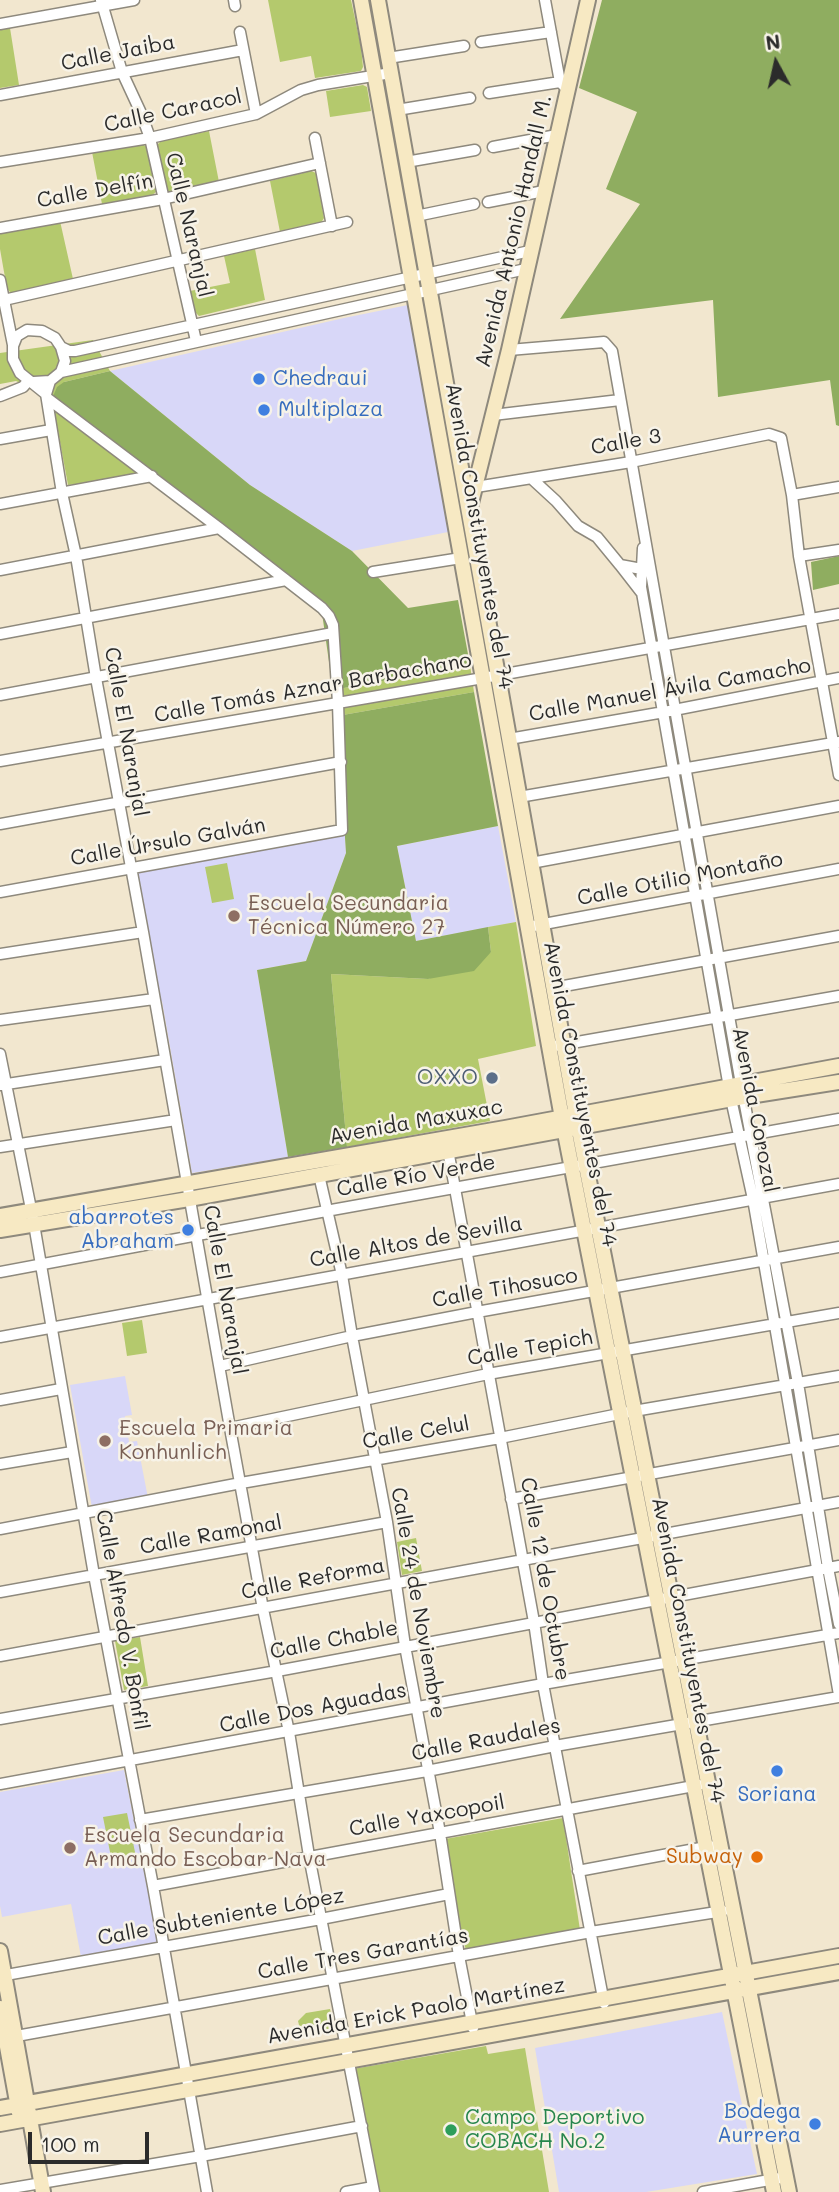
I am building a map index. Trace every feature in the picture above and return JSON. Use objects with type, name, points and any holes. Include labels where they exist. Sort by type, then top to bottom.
[{"type":"main road","name":"Avenida Constituyentes del 74","points":[[361,0],[461,558],[490,677],[509,739],[519,797],[518,832],[531,863],[535,926],[553,988],[556,1046]]},
{"type":"main road","name":"Avenida Antonio Handall M.","points":[[469,513],[557,135],[564,86],[588,0]]},
{"type":"main road","name":"Avenida Constituyentes del 74","points":[[382,1],[389,66],[469,513],[490,677],[570,1123],[726,1910],[777,2183],[789,2192]]},
{"type":"main road","name":"Avenida Maxuxac","points":[[0,1216],[32,1218],[189,1199],[448,1150],[736,1091],[839,1066]]},
{"type":"main road","name":"Avenida Maxuxac","points":[[736,1091],[839,1082]]},
{"type":"main road","name":"Avenida Maxuxac","points":[[0,1230],[32,1218],[187,1183],[570,1123]]},
{"type":"main road","points":[[0,1951],[7,2038]]},
{"type":"main road","name":"Avenida Erick Paolo Martínez","points":[[0,2108],[839,1956]]},
{"type":"main road","points":[[806,1962],[807,1978]]},
{"type":"main road","name":"Avenida Erick Paolo Martínez","points":[[0,2124],[839,1972]]},
{"type":"main road","points":[[0,2008],[22,2104],[37,2188]]},
{"type":"street","points":[[0,24],[102,3],[134,0]]},
{"type":"street","points":[[489,93],[564,86],[545,0]]},
{"type":"street","name":"Calle Naranjal","points":[[102,3],[122,72],[150,138],[196,341]]},
{"type":"street","points":[[240,32],[256,114]]},
{"type":"street","points":[[481,42],[551,32]]},
{"type":"street","name":"Calle Caracol","points":[[0,162],[150,138],[256,114],[301,90],[374,76],[389,66],[464,46]]},
{"type":"street","name":"Calle Jaiba","points":[[0,95],[243,50]]},
{"type":"street","points":[[397,110],[470,98]]},
{"type":"street","points":[[493,147],[557,135]]},
{"type":"street","points":[[315,138],[332,226]]},
{"type":"street","points":[[406,162],[475,150]]},
{"type":"street","name":"Calle Delfín","points":[[0,228],[163,199],[320,163]]},
{"type":"street","points":[[488,202],[544,191]]},
{"type":"street","points":[[416,216],[474,204]]},
{"type":"street","points":[[4,300],[347,222]]},
{"type":"street","points":[[61,347],[75,351],[530,251]]},
{"type":"street","points":[[0,396],[31,381],[50,381],[61,372],[526,268]]},
{"type":"street","points":[[0,280],[13,346],[13,359],[20,373],[329,615],[333,633],[341,762],[0,824]]},
{"type":"street","points":[[8,324],[42,331],[55,338],[65,361],[61,372]]},
{"type":"street","points":[[13,346],[17,336],[27,330]]},
{"type":"street","name":"Avenida Corozal","points":[[509,350],[604,342],[612,351],[644,530],[646,570],[664,646],[709,894],[729,1016],[736,1091]]},
{"type":"street","points":[[47,396],[50,381]]},
{"type":"street","name":"Calle El Naranjal","points":[[47,396],[62,493],[76,556],[230,1428],[289,1732],[297,1793],[332,1980],[374,2190]]},
{"type":"street","points":[[492,415],[620,400]]},
{"type":"street","points":[[0,439],[51,430]]},
{"type":"street","name":"Calle 3","points":[[476,486],[631,462],[769,434],[781,438],[792,495]]},
{"type":"street","points":[[0,504],[152,476]]},
{"type":"street","points":[[531,478],[578,526],[597,537],[642,594]]},
{"type":"street","points":[[839,487],[792,495],[799,556],[836,742],[839,775]]},
{"type":"street","points":[[0,570],[219,528]]},
{"type":"street","points":[[799,556],[839,550]]},
{"type":"street","points":[[373,572],[461,558]]},
{"type":"street","points":[[620,565],[646,570]]},
{"type":"street","name":"Avenida Corozal","points":[[646,570],[642,594],[717,1018],[736,1091],[758,1198],[775,1259],[798,1383],[808,1445],[817,1571],[839,1696]]},
{"type":"street","points":[[0,634],[286,580]]},
{"type":"street","name":"Calle Tomás Aznar Barbachano","points":[[0,761],[839,614]]},
{"type":"street","points":[[0,695],[333,633]]},
{"type":"street","name":"Calle Manuel Ávila Camacho","points":[[509,739],[839,678]]},
{"type":"street","points":[[519,797],[836,742]]},
{"type":"street","name":"Calle Úrsulo Galván","points":[[0,892],[342,830],[341,762]]},
{"type":"street","points":[[531,863],[839,806]]},
{"type":"street","name":"Calle Otilio Montaño","points":[[535,926],[839,869]]},
{"type":"street","points":[[0,954],[143,932]]},
{"type":"street","points":[[553,988],[839,936]]},
{"type":"street","points":[[556,1046],[839,996]]},
{"type":"street","points":[[0,1020],[154,999]]},
{"type":"street","name":"Calle Alfredo V. Bonfil","points":[[0,1054],[3,1084],[32,1218],[105,1637],[208,2192]]},
{"type":"street","points":[[3,1084],[165,1060]]},
{"type":"street","name":"Calle Río Verde","points":[[0,1272],[839,1119]]},
{"type":"street","points":[[0,1147],[176,1120]]},
{"type":"street","name":"Calle 12 de Octubre","points":[[448,1150],[606,2014]]},
{"type":"street","name":"Calle 24 de Noviembre","points":[[319,1175],[342,1275],[387,1522],[394,1584],[475,2038]]},
{"type":"street","name":"Calle Altos de Sevilla","points":[[0,1337],[839,1184]]},
{"type":"street","name":"Avenida Corozal","points":[[758,1198],[764,1261],[797,1448],[828,1568],[839,1624]]},
{"type":"street","name":"Calle Tihosuco","points":[[220,1366],[352,1336],[839,1247]]},
{"type":"street","name":"Calle Tepich","points":[[230,1428],[488,1374],[839,1312]]},
{"type":"street","name":"Calle Celul","points":[[0,1529],[839,1376]]},
{"type":"street","points":[[0,1400],[61,1389]]},
{"type":"street","points":[[511,1499],[839,1440]]},
{"type":"street","points":[[0,1464],[72,1452]]},
{"type":"street","name":"Calle Reforma","points":[[0,1656],[839,1502]]},
{"type":"street","name":"Calle Ramonal","points":[[0,1592],[387,1522]]},
{"type":"street","name":"Calle Chable","points":[[0,1719],[277,1671],[839,1566]]},
{"type":"street","name":"Calle Dos Aguadas","points":[[0,1784],[839,1633]]},
{"type":"street","name":"Calle Raudales","points":[[140,1820],[839,1696]]},
{"type":"street","name":"Calle Yaxcopoil","points":[[153,1886],[701,1785]]},
{"type":"street","points":[[578,1871],[713,1846]]},
{"type":"street","name":"Calle Subteniente López","points":[[2,1976],[449,1894]]},
{"type":"street","name":"Calle Tres Garantías","points":[[7,2038],[726,1910]]},
{"type":"street","points":[[0,2190],[37,2188],[362,2126]]},
{"type":"street","points":[[703,2192],[777,2183]]},
{"type":"street","points":[[346,2192],[374,2190]]},
{"type":"shaded area","points":[[408,305],[448,532],[352,551],[250,485],[110,371],[344,318]]},
{"type":"shaded area","points":[[498,826],[516,922],[416,941],[397,846]]},
{"type":"shaded area","points":[[345,833],[346,853],[306,961],[257,970],[288,1157],[192,1173],[137,872]]},
{"type":"shaded area","name":"Escuela Primaria Konhunlich","points":[[125,1376],[132,1415],[125,1416],[129,1442],[137,1441],[148,1498],[92,1508],[70,1385]]},
{"type":"shaded area","name":"Escuela Secundaria Armando Escobar Nava","points":[[124,1770],[158,1943],[81,1957],[71,1904],[2,1917],[0,1792]]},
{"type":"shaded area","points":[[722,2012],[757,2174],[646,2192],[559,2192],[535,2048]]},
{"type":"green space","points":[[268,0],[351,0],[361,47],[361,71],[315,78],[311,56],[280,62]]},
{"type":"green space","points":[[602,0],[839,0],[839,426],[836,425],[830,380],[718,397],[713,300],[560,319],[640,204],[606,189],[637,112],[579,88]]},
{"type":"green space","points":[[10,28],[19,85],[0,88],[0,30]]},
{"type":"green space","points":[[363,85],[367,87],[371,111],[330,117],[326,91]]},
{"type":"green space","points":[[209,131],[219,182],[171,193],[167,190],[157,145],[161,141]]},
{"type":"green space","points":[[141,144],[146,146],[156,192],[151,196],[102,204],[92,152]]},
{"type":"green space","points":[[311,171],[316,173],[324,218],[321,223],[280,232],[270,181]]},
{"type":"green space","points":[[60,221],[73,279],[11,293],[7,289],[0,234]]},
{"type":"green space","points":[[255,249],[265,300],[199,316],[194,311],[190,291],[230,283],[224,256]]},
{"type":"green space","points":[[93,340],[110,371],[64,382],[148,476],[68,485],[52,399],[16,381],[0,384],[0,353]]},
{"type":"green space","points":[[110,371],[250,485],[352,551],[408,608],[458,600],[470,665],[333,690],[322,613],[52,399],[57,387],[64,382]]},
{"type":"green space","points":[[839,556],[839,584],[813,590],[811,562]]},
{"type":"green space","points":[[470,665],[474,692],[337,716],[333,690]]},
{"type":"green space","points":[[474,692],[498,826],[397,846],[416,941],[488,927],[491,952],[474,971],[428,979],[331,974],[347,1147],[288,1157],[257,970],[306,961],[346,853],[337,716]]},
{"type":"green space","points":[[227,863],[234,899],[212,903],[205,867]]},
{"type":"green space","points":[[516,922],[536,1046],[478,1059],[490,1121],[347,1147],[331,974],[428,979],[491,952],[488,927]]},
{"type":"green space","points":[[142,1320],[147,1353],[127,1356],[122,1323]]},
{"type":"green space","points":[[416,1538],[422,1571],[402,1575],[397,1542]]},
{"type":"green space","points":[[140,1637],[148,1686],[124,1690],[115,1641]]},
{"type":"green space","points":[[127,1813],[136,1857],[112,1862],[103,1817]]},
{"type":"green space","points":[[563,1818],[580,1930],[466,1950],[450,1900],[445,1839]]},
{"type":"green space","points":[[330,2009],[334,2028],[309,2032],[300,2029],[298,2021],[306,2013]]},
{"type":"green space","name":"Campo Deportivo COBACH No.2","points":[[486,2046],[488,2054],[525,2048],[549,2192],[374,2192],[353,2069]]},
{"type":"place","name":"Chedraui","points":[[259,379]]},
{"type":"place","name":"Multiplaza","points":[[264,410]]},
{"type":"place","name":"Escuela Secundaria Técnica Número 27","points":[[234,916]]},
{"type":"place","name":"OXXO","points":[[492,1078]]},
{"type":"place","name":"abarrotes Abraham","points":[[188,1230]]},
{"type":"place","name":"Escuela Primaria Konhunlich","points":[[105,1441]]},
{"type":"place","name":"Soriana","points":[[777,1771]]},
{"type":"place","name":"Escuela Secundaria Armando Escobar Nava","points":[[70,1848]]},
{"type":"place","name":"Subway","points":[[757,1857]]},
{"type":"place","name":"Bodega Aurrera","points":[[815,2124]]},
{"type":"place","name":"Campo Deportivo COBACH No.2","points":[[451,2130]]}]
